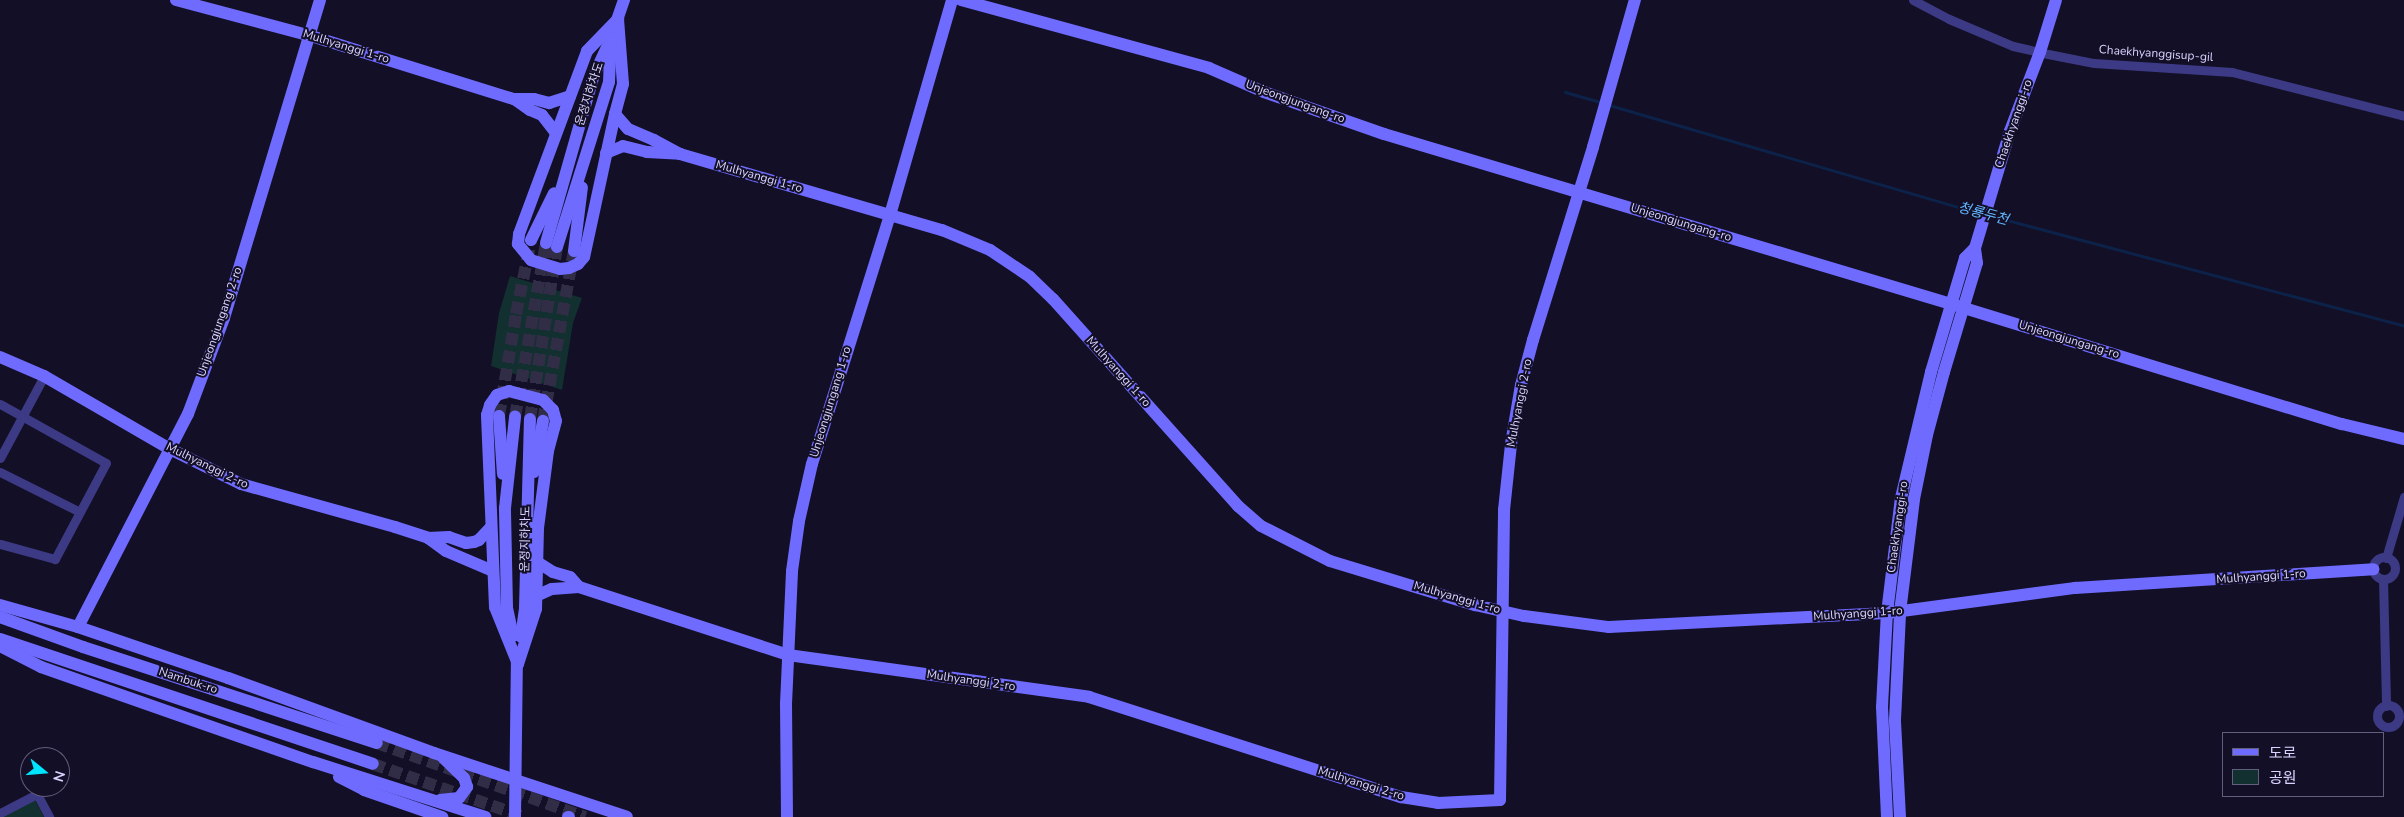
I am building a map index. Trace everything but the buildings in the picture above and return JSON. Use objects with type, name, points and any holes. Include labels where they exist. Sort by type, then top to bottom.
[{"type":"street","name":"Mulhyanggi 1-ro","points":[[176,0],[308,35],[514,99]]},
{"type":"street","name":"Unjeongjungang 2-ro","points":[[78,627],[188,414],[224,318],[320,0]]},
{"type":"street","points":[[611,39],[624,0]]},
{"type":"street","name":"Unjeongjungang 1-ro","points":[[787,817],[786,704],[792,570],[799,521],[812,464],[890,215],[952,0]]},
{"type":"street","name":"Unjeongjungang-ro","points":[[961,0],[1209,68],[1264,92],[1384,134],[2342,424],[2404,439]]},
{"type":"street","name":"Mulhyanggi 2-ro","points":[[579,587],[788,655],[1089,697],[1401,797],[1438,803],[1500,800],[1504,510],[1511,444],[1521,385],[1577,192],[1593,147],[1636,0]]},
{"type":"street","name":"Chaekhyanggisup-gil","points":[[1913,0],[1949,19],[2013,46],[2094,63],[2232,72],[2404,116]]},
{"type":"street","name":"Chaekhyanggi-ro","points":[[1900,817],[1895,720],[1900,612],[1919,471],[1944,372],[1964,258],[1975,248],[1996,176],[2040,52],[2056,0]]},
{"type":"street","points":[[618,19],[623,84],[584,257],[578,264],[560,269],[531,260],[518,244],[519,234],[587,51],[618,19]]},
{"type":"street","name":"운정지하차도","points":[[611,39],[609,82],[587,151],[552,245],[569,161],[594,75],[611,39]]},
{"type":"street","points":[[514,99],[534,99],[549,103],[570,96]]},
{"type":"street","points":[[514,99],[530,110],[542,115],[556,134]]},
{"type":"street","points":[[615,114],[628,129],[680,154]]},
{"type":"street","points":[[606,153],[623,146],[647,152],[680,154]]},
{"type":"street","points":[[574,251],[587,151]]},
{"type":"street","name":"Mulhyanggi 1-ro","points":[[680,154],[967,238],[990,250],[1030,277],[1053,299],[1238,506],[1261,526],[1330,562],[1503,612],[1609,628],[1900,612],[2075,588],[2373,569]]},
{"type":"street","points":[[531,240],[569,161]]},
{"type":"street","name":"Chaekhyanggi-ro","points":[[1887,817],[1882,707],[1887,613],[1901,498],[1910,452],[1957,306]]},
{"type":"street","name":"Mulhyanggi 2-ro","points":[[0,357],[44,376],[170,449],[241,484],[428,538]]},
{"type":"street","points":[[0,458],[44,376]]},
{"type":"street","points":[[509,391],[543,400],[553,410],[556,421],[546,470],[538,528],[536,609],[518,661],[494,607],[487,415],[490,404],[497,395],[509,391]]},
{"type":"street","points":[[0,404],[23,415],[106,463],[55,559],[0,544]]},
{"type":"street","points":[[499,416],[505,508],[507,607],[518,661],[515,817]]},
{"type":"street","points":[[505,508],[516,417]]},
{"type":"street","name":"운정지하차도","points":[[518,661],[525,608],[526,513],[530,419]]},
{"type":"street","points":[[526,513],[543,421]]},
{"type":"street","points":[[0,472],[80,512]]},
{"type":"street","points":[[2386,558],[2404,497]]},
{"type":"street","points":[[428,538],[449,537],[466,543],[474,542],[479,540],[491,526]]},
{"type":"street","points":[[428,538],[446,551],[493,571]]},
{"type":"street","points":[[2386,558],[2392,561],[2394,568],[2392,574],[2383,579],[2377,576],[2373,569],[2376,561],[2386,558]]},
{"type":"street","points":[[537,562],[553,572],[570,577],[579,587]]},
{"type":"street","points":[[2383,579],[2386,706]]},
{"type":"street","points":[[536,596],[552,589],[579,587]]},
{"type":"street","points":[[0,604],[78,627],[228,678],[434,753],[627,817]]},
{"type":"street","name":"Nambuk-ro","points":[[0,617],[83,647],[377,743]]},
{"type":"street","name":"Nambuk-ro","points":[[0,639],[373,764]]},
{"type":"street","points":[[0,646],[42,667],[312,762],[485,817]]},
{"type":"street","points":[[433,801],[459,798],[467,787],[464,778],[452,765],[434,753]]},
{"type":"street","points":[[312,762],[364,790],[442,817]]},
{"type":"street","points":[[0,813],[37,794],[49,817]]},
{"type":"green space","points":[[510,276],[582,298],[573,323],[562,390],[491,366],[499,313]]},
{"type":"green space","points":[[35,800],[44,817],[1,817]]},
{"type":"waterway","name":"청룡두천","points":[[1565,92],[1603,103]]},
{"type":"waterway","name":"청룡두천","points":[[1609,105],[1982,214]]},
{"type":"waterway","name":"청룡두천","points":[[1988,215],[2404,326]]},
{"type":"tunnel","points":[[499,416],[516,314],[531,240]]},
{"type":"tunnel","points":[[515,417],[546,243]]},
{"type":"tunnel","points":[[530,419],[557,247]]},
{"type":"tunnel","points":[[543,421],[574,251]]},
{"type":"tunnel","points":[[377,743],[585,817]]},
{"type":"tunnel","points":[[373,764],[524,817]]}]
